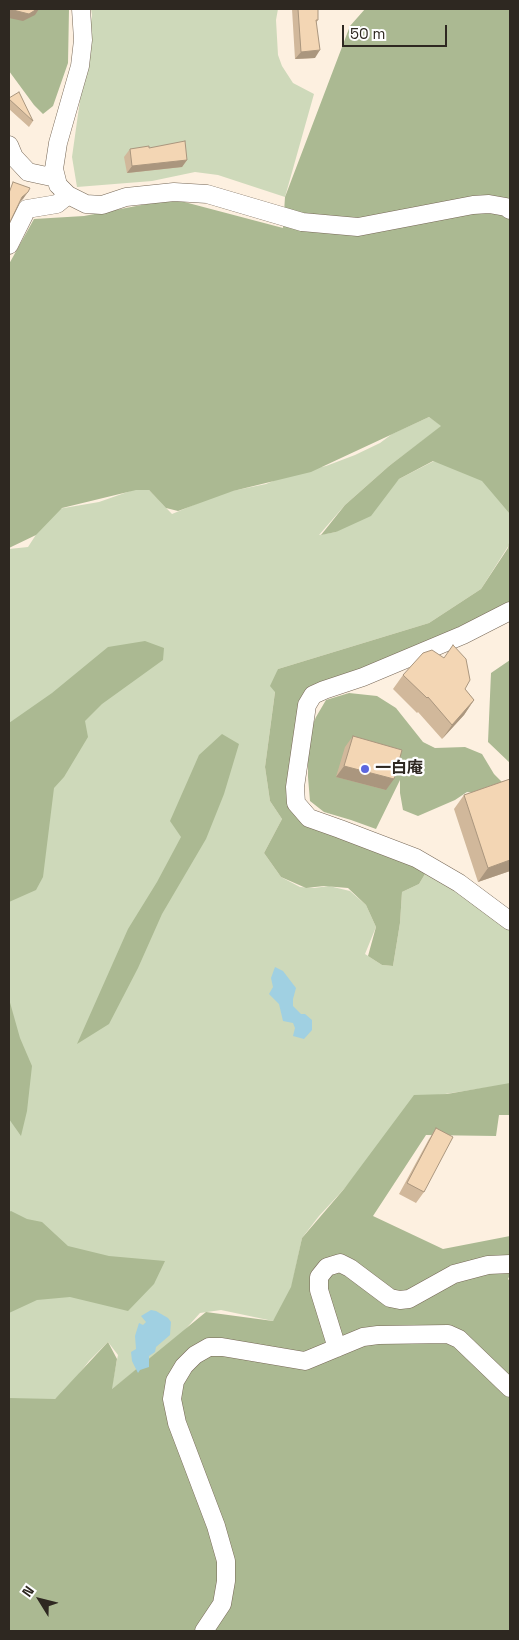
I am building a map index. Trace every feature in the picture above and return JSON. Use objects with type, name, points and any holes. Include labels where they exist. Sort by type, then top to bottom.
[{"type":"street","points":[[82,9],[83,40],[80,66],[58,143],[54,169],[58,185],[68,195],[86,204],[102,204],[126,197],[174,192],[206,194],[302,222],[358,227],[473,205],[489,204],[506,207],[510,210]]},
{"type":"street","points":[[9,145],[14,157],[28,172],[56,178]]},
{"type":"street","points":[[9,245],[27,209],[57,204],[68,195]]},
{"type":"street","points":[[510,610],[463,635],[363,678],[313,695],[307,705],[295,787],[296,803],[309,818],[416,858],[459,883],[510,920]]},
{"type":"street","points":[[337,1348],[319,1290],[319,1276],[327,1267],[340,1263],[361,1274],[390,1298],[400,1300],[409,1299],[454,1274],[488,1265],[510,1265]]},
{"type":"street","points":[[204,1631],[222,1604],[226,1581],[226,1561],[216,1526],[177,1423],[172,1398],[175,1381],[184,1366],[195,1355],[209,1348],[222,1347],[305,1361],[363,1337],[448,1334],[459,1339],[510,1388]]},
{"type":"green space","points":[[9,9],[69,9],[68,63],[53,106],[43,114],[9,71]]},
{"type":"green space","points":[[91,9],[278,9],[276,20],[278,55],[282,66],[293,83],[314,94],[285,197],[218,175],[195,172],[152,181],[77,187],[72,157],[92,15]]},
{"type":"green space","points":[[365,9],[510,9],[510,514],[482,481],[433,461],[399,479],[371,516],[336,532],[321,535],[345,505],[389,466],[441,426],[429,417],[311,472],[233,491],[178,511],[166,508],[149,490],[136,490],[62,508],[36,535],[9,548],[9,264],[34,219],[84,216],[173,199],[283,228],[285,197],[350,26]]},
{"type":"green space","points":[[429,417],[442,426],[389,466],[345,505],[319,535],[336,532],[399,479],[434,461],[485,477],[510,513],[509,545],[481,589],[429,623],[278,669],[265,767],[270,801],[282,819],[264,853],[281,877],[300,887],[329,886],[350,891],[366,905],[376,927],[365,954],[382,965],[393,966],[400,923],[402,892],[419,884],[428,869],[510,927],[510,1084],[419,1098],[302,1238],[289,1299],[273,1321],[221,1310],[200,1313],[183,1332],[111,1390],[118,1355],[108,1342],[89,1361],[68,1388],[55,1399],[9,1399],[9,549],[28,547],[52,510],[99,502],[136,489],[149,490],[172,514],[222,493],[266,484],[295,472],[326,466],[355,455],[380,443],[392,434]]},
{"type":"green space","points":[[510,538],[510,605],[302,700],[304,823],[428,869],[419,884],[402,892],[400,923],[393,966],[382,965],[368,956],[376,927],[366,905],[348,888],[324,886],[306,888],[281,877],[264,853],[282,819],[270,801],[265,767],[275,692],[270,686],[278,669],[429,623],[481,589],[508,548]]},
{"type":"green space","points":[[145,641],[164,648],[163,660],[102,704],[85,721],[88,737],[64,777],[54,788],[43,877],[36,890],[9,902],[9,723],[52,693],[108,647]]},
{"type":"green space","points":[[510,660],[510,763],[488,742],[491,673]]},
{"type":"green space","points":[[349,693],[377,696],[396,708],[423,742],[435,748],[465,747],[482,754],[494,774],[505,785],[490,794],[467,792],[455,800],[418,816],[403,810],[400,780],[376,829],[324,812],[310,801],[308,736],[326,700]]},
{"type":"green space","points":[[222,734],[239,744],[224,794],[206,839],[162,914],[138,968],[109,1024],[77,1044],[128,929],[157,882],[181,837],[170,821],[199,755]]},
{"type":"green space","points":[[9,999],[20,1038],[32,1066],[27,1111],[21,1136],[9,1119]]},
{"type":"green space","points":[[510,1083],[510,1115],[499,1115],[496,1136],[426,1135],[373,1216],[443,1249],[510,1236],[510,1275],[508,1279],[510,1281],[510,1631],[9,1631],[9,1398],[55,1399],[108,1342],[117,1359],[112,1389],[206,1312],[273,1321],[291,1287],[302,1238],[344,1189],[414,1095],[447,1094]]},
{"type":"green space","points":[[11,1211],[27,1219],[42,1222],[68,1246],[109,1256],[165,1261],[154,1284],[128,1311],[70,1297],[37,1300],[9,1313],[9,1212]]},
{"type":"water","points":[[275,967],[283,971],[296,988],[293,1006],[301,1014],[305,1014],[312,1020],[312,1030],[304,1039],[293,1036],[295,1028],[293,1023],[283,1021],[279,1004],[269,994],[273,987],[271,978]]},
{"type":"water","points":[[151,1310],[168,1318],[171,1322],[170,1335],[149,1356],[149,1367],[140,1370],[138,1373],[132,1361],[131,1352],[136,1349],[135,1336],[139,1323],[143,1325],[146,1322],[141,1316]]},
{"type":"building","points":[[9,9],[37,9],[29,14]]},
{"type":"building","points":[[298,9],[318,9],[318,20],[316,20],[320,50],[301,52]]},
{"type":"building","points":[[19,92],[33,121],[9,99]]},
{"type":"building","points":[[185,141],[187,160],[132,166],[130,149],[149,146],[149,148]]},
{"type":"building","points":[[13,182],[30,188],[22,197],[9,224],[9,193]]},
{"type":"building","points":[[453,645],[466,659],[470,680],[465,689],[474,700],[452,725],[428,697],[403,675],[423,653],[432,650],[444,658]]},
{"type":"building","points":[[353,736],[402,750],[394,779],[344,766]]},
{"type":"building","points":[[510,779],[510,860],[488,868],[464,795]]},
{"type":"building","points":[[436,1128],[453,1137],[424,1192],[407,1183]]},
{"type":"place","name":"一白庵","points":[[365,769]]}]
